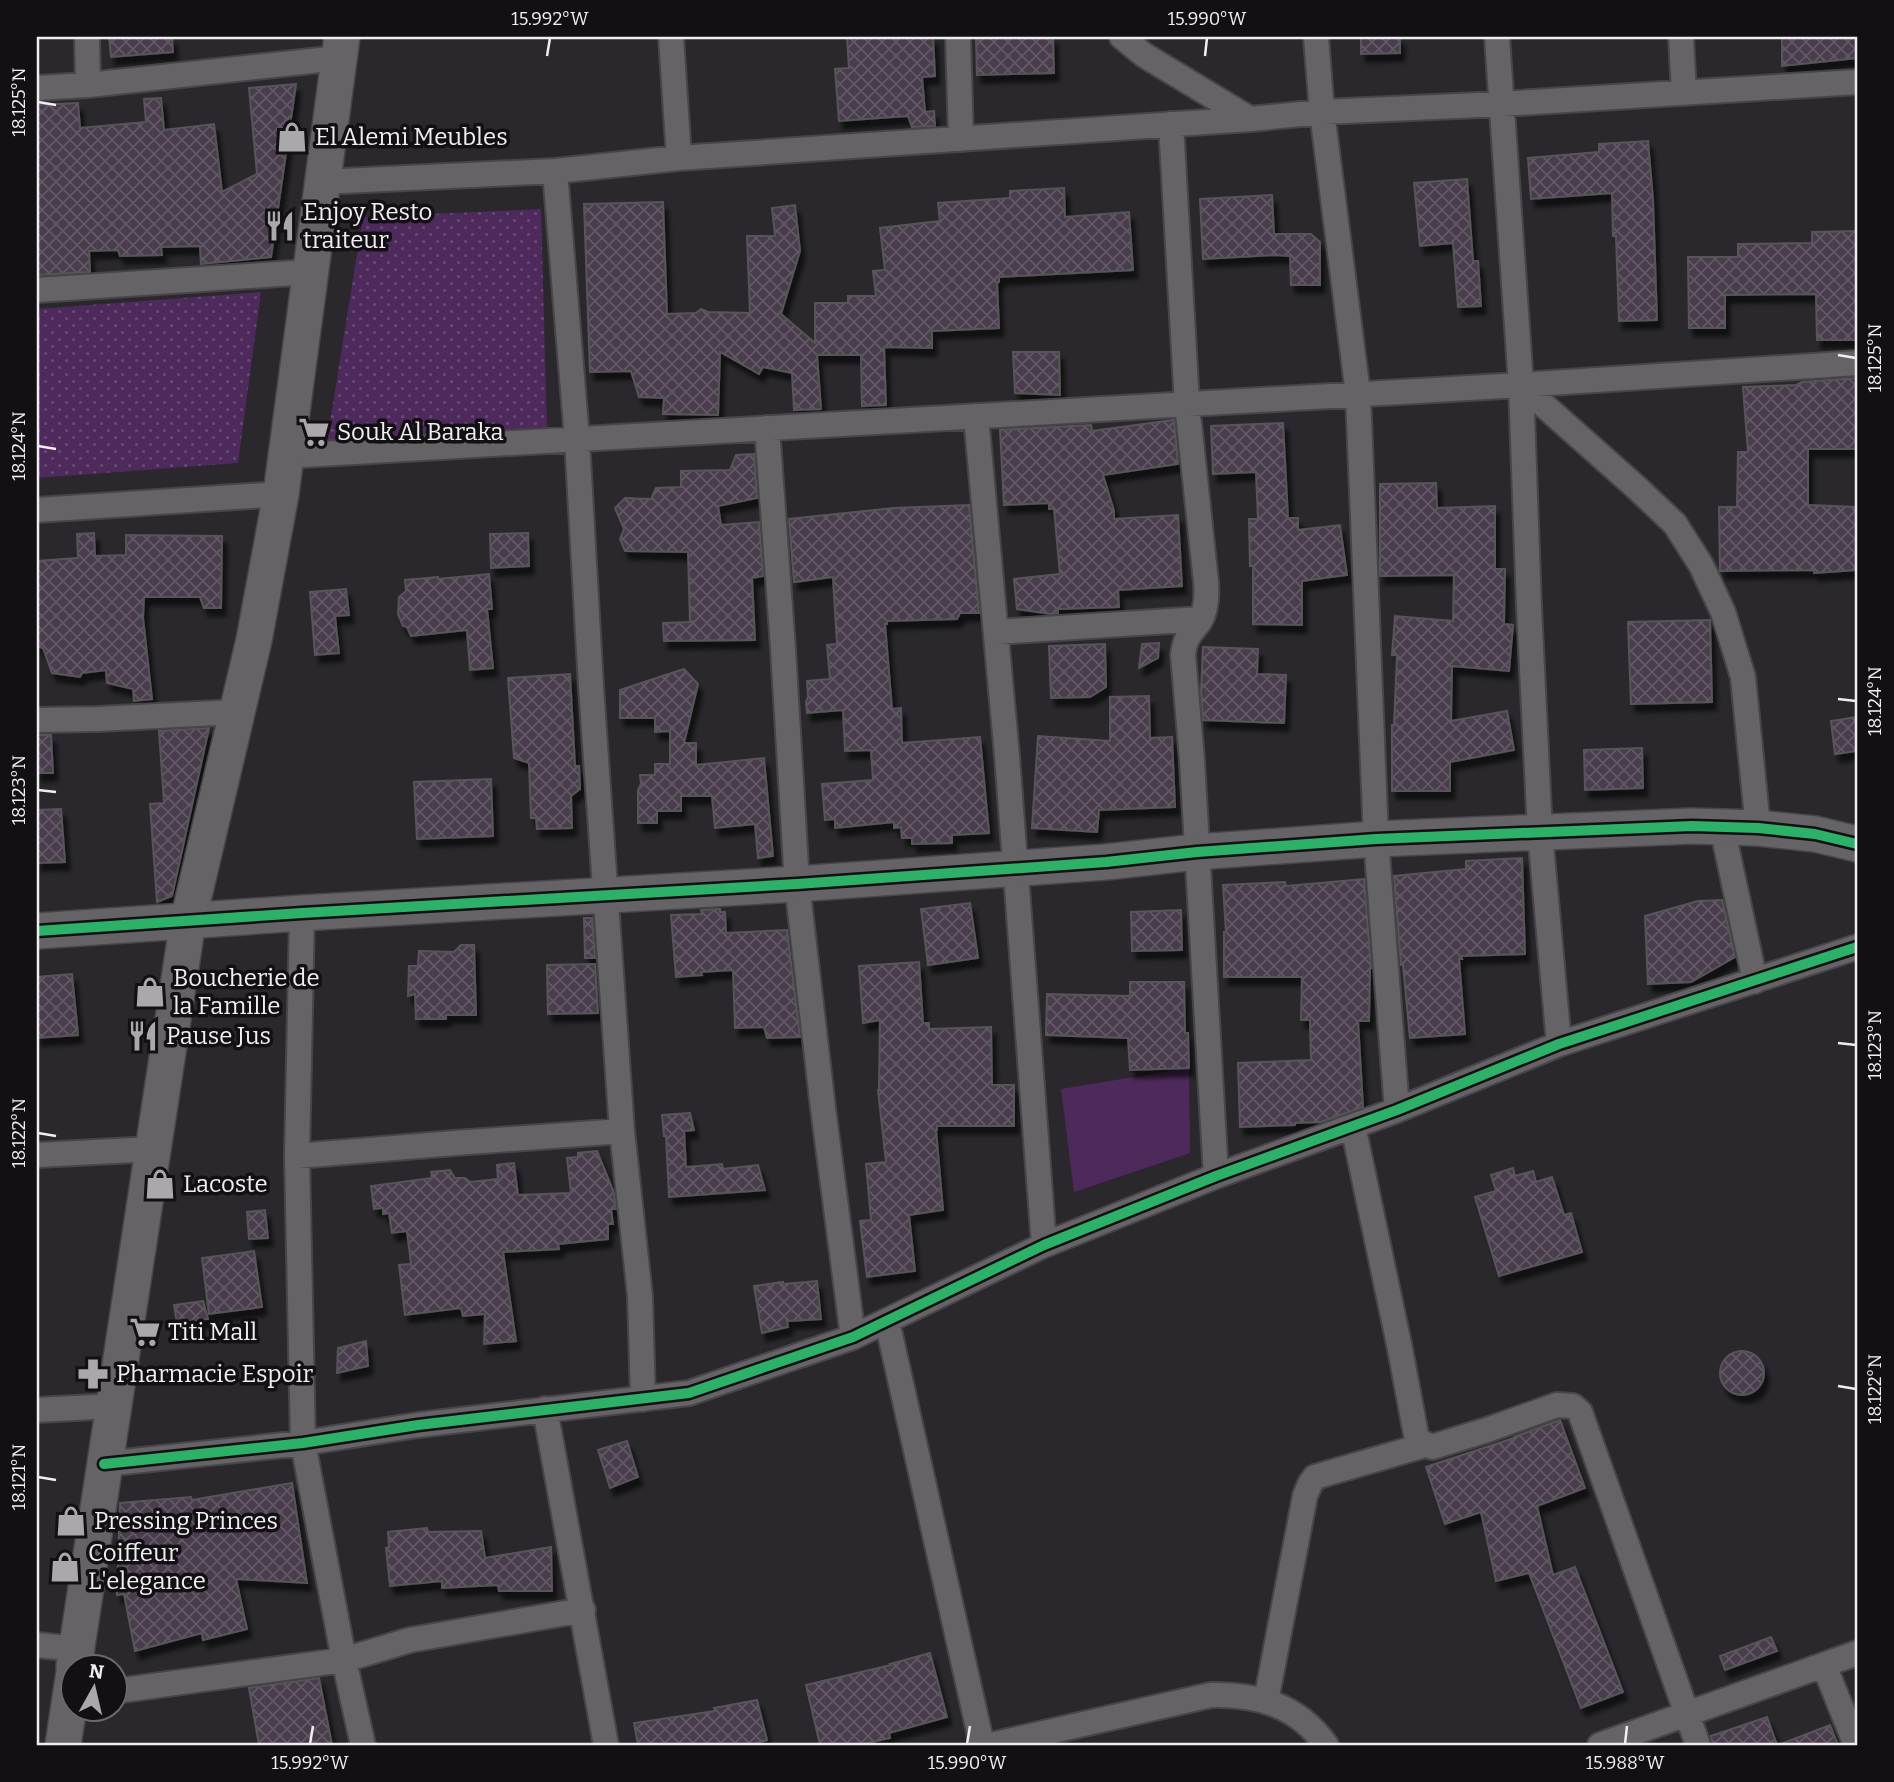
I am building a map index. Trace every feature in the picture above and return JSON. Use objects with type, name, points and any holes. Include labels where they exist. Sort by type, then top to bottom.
[{"type":"street","points":[[87,37],[88,85]]},
{"type":"street","points":[[671,37],[679,158]]},
{"type":"street","points":[[958,37],[961,139]]},
{"type":"street","points":[[1122,37],[1143,46],[1250,119]]},
{"type":"street","points":[[1316,37],[1322,112],[1358,394],[1376,839],[1397,1110]]},
{"type":"street","points":[[1497,37],[1521,385],[1540,833],[1559,1044]]},
{"type":"street","points":[[1681,37],[1684,93]]},
{"type":"street","points":[[37,88],[88,85],[341,48],[281,494],[254,640],[188,921],[77,1652]]},
{"type":"street","points":[[321,182],[555,171],[679,158],[1322,112],[1857,82]]},
{"type":"street","points":[[1171,124],[1186,404],[1207,600],[1201,619],[1185,641],[1183,655],[1192,761],[1216,1175]]},
{"type":"street","points":[[555,171],[577,439],[622,1131],[640,1296],[643,1399]]},
{"type":"street","points":[[37,290],[309,272]]},
{"type":"street","points":[[285,456],[1521,385],[1857,363]]},
{"type":"street","points":[[1521,385],[1675,524],[1701,565],[1723,612],[1743,677],[1758,828]]},
{"type":"street","points":[[976,416],[1016,868],[1044,1245]]},
{"type":"street","points":[[766,429],[797,884],[853,1337]]},
{"type":"street","points":[[37,510],[281,494]]},
{"type":"street","points":[[996,632],[1201,619]]},
{"type":"street","points":[[37,720],[237,712]]},
{"type":"street","points":[[37,931],[797,884],[1376,839],[1692,826],[1758,828],[1815,834],[1857,844]]},
{"type":"street","points":[[1722,827],[1755,981]]},
{"type":"street","points":[[302,913],[298,1156],[303,1443],[363,1745]]},
{"type":"street","points":[[104,1464],[303,1443],[418,1425],[689,1393],[853,1337],[1044,1245],[1216,1175],[1397,1110],[1559,1044],[1857,947]]},
{"type":"street","points":[[1353,1126],[1417,1440],[1432,1447],[1557,1405],[1573,1406],[1580,1412],[1698,1745]]},
{"type":"street","points":[[298,1156],[622,1131]]},
{"type":"street","points":[[37,1155],[154,1149]]},
{"type":"street","points":[[887,1321],[982,1745]]},
{"type":"street","points":[[37,1410],[113,1406]]},
{"type":"street","points":[[545,1409],[606,1745]]},
{"type":"street","points":[[1266,1700],[1305,1496],[1310,1484],[1315,1477],[1425,1445]]},
{"type":"street","points":[[130,1688],[344,1660],[410,1640],[583,1610]]},
{"type":"street","points":[[37,1645],[60,1664]]},
{"type":"street","points":[[1600,1745],[1857,1653]]},
{"type":"street","points":[[1824,1665],[1856,1745]]},
{"type":"street","points":[[991,1745],[1210,1695],[1236,1695],[1266,1700],[1295,1714],[1317,1733],[1326,1745]]},
{"type":"street","points":[[63,1745],[67,1722]]},
{"type":"shaded area","points":[[541,209],[547,428],[327,441],[363,217]]},
{"type":"shaded area","points":[[261,292],[238,463],[37,478],[37,309]]},
{"type":"shaded area","points":[[1189,1068],[1190,1153],[1074,1192],[1061,1089]]},
{"type":"building","points":[[109,37],[172,37],[173,52],[111,57]]},
{"type":"building","points":[[847,37],[933,37],[935,76],[922,77],[925,112],[934,111],[935,126],[912,127],[908,116],[839,121],[835,69],[849,68]]},
{"type":"building","points":[[976,37],[1053,37],[1054,73],[977,75]]},
{"type":"building","points":[[1361,37],[1400,37],[1400,53],[1361,54]]},
{"type":"building","points":[[1782,37],[1857,37],[1857,58],[1782,66]]},
{"type":"building","points":[[296,84],[271,257],[201,264],[200,246],[161,247],[162,255],[120,256],[118,250],[89,251],[90,272],[37,275],[37,105],[78,103],[80,128],[146,122],[144,99],[161,98],[164,130],[214,124],[222,192],[257,174],[249,88]]},
{"type":"building","points":[[1648,141],[1657,320],[1619,321],[1612,193],[1531,199],[1528,158],[1599,152],[1599,144]]},
{"type":"building","points":[[1467,179],[1473,261],[1478,261],[1481,306],[1458,307],[1453,243],[1420,246],[1414,183]]},
{"type":"building","points":[[1064,188],[1065,217],[1129,212],[1133,270],[999,277],[999,328],[932,331],[932,348],[884,347],[886,405],[862,406],[861,355],[817,355],[821,409],[794,410],[792,373],[763,367],[759,374],[720,352],[718,415],[663,414],[664,398],[639,397],[631,371],[590,372],[584,204],[663,202],[667,314],[696,313],[701,309],[708,312],[750,313],[747,236],[775,236],[772,208],[795,205],[800,251],[781,314],[815,343],[815,303],[848,303],[848,296],[876,296],[873,271],[885,270],[880,228],[940,221],[938,203],[1010,198],[1010,191]]},
{"type":"building","points":[[1272,195],[1274,234],[1311,234],[1320,242],[1320,285],[1291,285],[1290,256],[1203,259],[1200,199]]},
{"type":"building","points":[[1857,231],[1857,340],[1817,340],[1816,294],[1725,295],[1725,328],[1689,328],[1688,257],[1738,257],[1738,244],[1812,243],[1812,232]]},
{"type":"building","points":[[1013,352],[1059,352],[1060,395],[1015,393]]},
{"type":"building","points":[[1857,378],[1857,449],[1808,449],[1808,505],[1857,507],[1857,570],[1814,573],[1814,570],[1720,571],[1719,507],[1737,507],[1738,452],[1748,452],[1743,387],[1796,385],[1802,382]]},
{"type":"building","points":[[1174,420],[1178,464],[1103,475],[1114,519],[1178,515],[1182,586],[1118,590],[1119,607],[1058,609],[1058,613],[1051,614],[1017,609],[1014,579],[1060,574],[1054,509],[1049,509],[1049,503],[1004,505],[1000,430],[1091,425],[1092,431]]},
{"type":"building","points":[[1283,423],[1288,518],[1298,518],[1298,530],[1340,525],[1347,575],[1302,581],[1302,625],[1253,624],[1253,566],[1250,566],[1249,519],[1258,519],[1256,472],[1213,474],[1211,426]]},
{"type":"building","points":[[754,454],[757,498],[718,506],[721,525],[759,522],[763,576],[752,578],[755,640],[664,641],[663,623],[690,622],[688,552],[625,551],[620,539],[624,529],[615,508],[625,498],[651,499],[656,488],[681,487],[681,471],[730,470],[736,455]]},
{"type":"building","points":[[1436,483],[1437,508],[1495,506],[1495,569],[1505,569],[1504,624],[1513,625],[1509,671],[1452,666],[1451,721],[1507,711],[1514,750],[1450,762],[1450,791],[1392,791],[1392,725],[1397,655],[1392,655],[1395,616],[1453,621],[1454,575],[1380,576],[1380,484]]},
{"type":"building","points":[[969,505],[979,613],[960,613],[957,619],[887,621],[885,624],[892,709],[901,708],[902,743],[980,737],[989,833],[952,835],[952,843],[912,844],[912,838],[902,838],[901,827],[894,828],[894,822],[835,828],[835,819],[825,820],[822,784],[873,780],[871,750],[845,751],[843,710],[807,713],[807,681],[830,679],[827,645],[837,644],[833,577],[794,582],[789,519],[894,508]]},
{"type":"building","points":[[94,533],[95,556],[126,555],[126,535],[222,536],[221,608],[204,608],[200,597],[144,597],[143,618],[152,699],[134,701],[133,689],[107,683],[106,670],[82,673],[80,677],[52,673],[43,648],[37,646],[37,561],[78,558],[77,534]]},
{"type":"building","points":[[528,533],[529,566],[491,568],[490,534]]},
{"type":"building","points":[[489,574],[492,609],[487,609],[493,668],[470,670],[467,630],[411,636],[407,627],[403,626],[398,614],[399,597],[406,591],[405,580]]},
{"type":"building","points":[[346,589],[349,615],[335,616],[339,653],[315,655],[310,592]]},
{"type":"building","points":[[1710,620],[1712,702],[1631,704],[1628,622]]},
{"type":"building","points":[[1159,643],[1158,658],[1139,668],[1142,644]]},
{"type":"building","points":[[1105,644],[1106,687],[1090,697],[1051,698],[1049,646]]},
{"type":"building","points":[[1203,647],[1258,649],[1257,674],[1286,675],[1284,723],[1203,720]]},
{"type":"building","points":[[684,669],[698,684],[684,743],[696,743],[696,765],[764,758],[773,856],[758,858],[755,824],[715,828],[712,796],[681,796],[681,811],[657,811],[657,823],[638,823],[640,775],[655,775],[655,764],[670,764],[670,731],[655,732],[655,718],[620,718],[620,690]]},
{"type":"building","points":[[570,674],[575,766],[579,766],[580,789],[571,796],[572,828],[537,829],[536,818],[531,818],[529,763],[514,758],[508,678]]},
{"type":"building","points":[[1149,696],[1150,738],[1172,737],[1175,807],[1099,810],[1097,832],[1032,828],[1038,736],[1110,741],[1110,697]]},
{"type":"building","points":[[1857,717],[1857,751],[1835,754],[1831,721]]},
{"type":"building","points":[[209,728],[172,896],[157,902],[150,804],[164,803],[159,731]]},
{"type":"building","points":[[37,735],[51,735],[53,773],[37,773]]},
{"type":"building","points":[[1642,748],[1643,788],[1585,790],[1584,750]]},
{"type":"building","points":[[491,779],[493,836],[417,839],[414,782]]},
{"type":"building","points":[[61,809],[65,862],[37,863],[37,810]]},
{"type":"building","points":[[1522,858],[1525,954],[1461,956],[1462,959],[1459,959],[1465,1034],[1410,1038],[1394,876],[1466,869],[1466,861]]},
{"type":"building","points":[[1364,879],[1371,968],[1369,1021],[1358,1021],[1363,1107],[1321,1122],[1240,1127],[1238,1063],[1311,1060],[1310,1020],[1301,1020],[1302,977],[1224,977],[1226,932],[1223,885],[1285,882],[1286,886]]},
{"type":"building","points":[[1722,900],[1735,957],[1691,982],[1648,984],[1645,916],[1698,901]]},
{"type":"building","points":[[970,903],[978,958],[928,965],[921,909]]},
{"type":"building","points":[[720,909],[720,912],[725,912],[726,933],[787,930],[800,1037],[767,1038],[764,1027],[735,1028],[733,970],[676,977],[671,915],[702,914],[701,910]]},
{"type":"building","points":[[1181,910],[1182,950],[1132,951],[1131,912]]},
{"type":"building","points":[[584,918],[592,918],[595,958],[585,958]]},
{"type":"building","points":[[461,945],[474,945],[476,1015],[416,1019],[415,994],[408,996],[409,966],[418,966],[419,951],[454,952]]},
{"type":"building","points":[[919,962],[923,1023],[929,1023],[929,1029],[991,1027],[992,1085],[1014,1085],[1014,1126],[937,1126],[943,1210],[909,1215],[915,1271],[867,1277],[860,1221],[871,1220],[866,1164],[886,1162],[878,1090],[880,1020],[863,1023],[859,966]]},
{"type":"building","points":[[595,964],[598,1013],[548,1014],[547,965]]},
{"type":"building","points":[[72,974],[78,1035],[37,1038],[37,977]]},
{"type":"building","points":[[1130,982],[1184,982],[1189,1068],[1130,1070],[1128,1038],[1046,1035],[1047,994],[1130,996]]},
{"type":"building","points":[[690,1113],[694,1130],[684,1131],[686,1167],[722,1164],[723,1169],[758,1165],[765,1190],[669,1197],[666,1136],[662,1115]]},
{"type":"building","points":[[597,1151],[614,1193],[616,1209],[611,1209],[613,1224],[608,1224],[608,1239],[558,1244],[559,1249],[503,1252],[516,1341],[484,1344],[485,1314],[463,1316],[461,1308],[405,1315],[399,1265],[411,1264],[407,1231],[392,1233],[389,1213],[383,1214],[383,1208],[374,1209],[371,1186],[432,1178],[431,1172],[450,1170],[455,1178],[465,1178],[470,1182],[498,1179],[497,1165],[514,1163],[518,1195],[571,1193],[567,1158],[578,1157],[578,1153]]},
{"type":"building","points":[[1513,1168],[1515,1176],[1533,1171],[1536,1182],[1552,1177],[1564,1215],[1571,1213],[1582,1252],[1499,1276],[1475,1197],[1496,1191],[1491,1175]]},
{"type":"building","points":[[265,1210],[268,1238],[249,1239],[247,1212]]},
{"type":"building","points":[[254,1251],[262,1307],[209,1314],[202,1258]]},
{"type":"building","points":[[817,1281],[821,1319],[787,1321],[788,1327],[762,1333],[754,1286]]},
{"type":"building","points":[[203,1301],[208,1319],[177,1323],[174,1305]]},
{"type":"building","points":[[366,1341],[368,1366],[337,1373],[338,1348]]},
{"type":"building","points":[[1742,1351],[1757,1358],[1764,1373],[1757,1388],[1742,1395],[1727,1388],[1720,1373],[1727,1358]]},
{"type":"building","points":[[1560,1420],[1585,1488],[1537,1506],[1553,1575],[1575,1567],[1623,1692],[1581,1708],[1529,1573],[1496,1581],[1481,1512],[1445,1524],[1426,1467]]},
{"type":"building","points":[[627,1441],[638,1477],[610,1488],[598,1450]]},
{"type":"building","points":[[292,1483],[307,1583],[236,1579],[247,1629],[203,1640],[202,1633],[135,1651],[124,1594],[117,1595],[120,1503],[191,1497],[192,1500]]},
{"type":"building","points":[[427,1528],[428,1532],[481,1531],[485,1558],[551,1547],[552,1591],[499,1591],[498,1585],[442,1588],[442,1581],[390,1586],[386,1548],[389,1547],[388,1532]]},
{"type":"building","points":[[1771,1637],[1777,1651],[1725,1670],[1720,1656]]},
{"type":"building","points":[[930,1653],[947,1717],[889,1733],[890,1738],[858,1745],[820,1745],[806,1685]]},
{"type":"building","points":[[319,1678],[332,1745],[259,1745],[249,1688]]},
{"type":"building","points":[[757,1700],[767,1740],[750,1745],[638,1745],[634,1723],[715,1711],[714,1708]]},
{"type":"building","points":[[1767,1717],[1777,1745],[1713,1745],[1711,1736]]},
{"type":"building","points":[[1830,1725],[1838,1745],[1781,1744]]},
{"type":"cycle path","points":[[37,931],[797,884],[1376,839],[1692,826],[1758,828],[1815,834],[1857,844]]},
{"type":"cycle path","points":[[104,1464],[303,1443],[418,1425],[689,1393],[853,1337],[1044,1245],[1216,1176],[1397,1110],[1559,1044],[1857,947]]},
{"type":"place","name":"El Alemi Meubles","points":[[292,137]]},
{"type":"place","name":"Enjoy Resto traiteur","points":[[280,226]]},
{"type":"place","name":"Souk Al Baraka","points":[[314,432]]},
{"type":"place","name":"Boucherie de la Famille","points":[[150,992]]},
{"type":"place","name":"Pause Jus","points":[[143,1036]]},
{"type":"place","name":"Lacoste","points":[[160,1184]]},
{"type":"place","name":"Titi Mall","points":[[145,1332]]},
{"type":"place","name":"Pharmacie Espoir","points":[[93,1374]]},
{"type":"place","name":"Pressing Princes","points":[[71,1521]]},
{"type":"place","name":"Coiffeur L'elegance","points":[[65,1567]]}]
